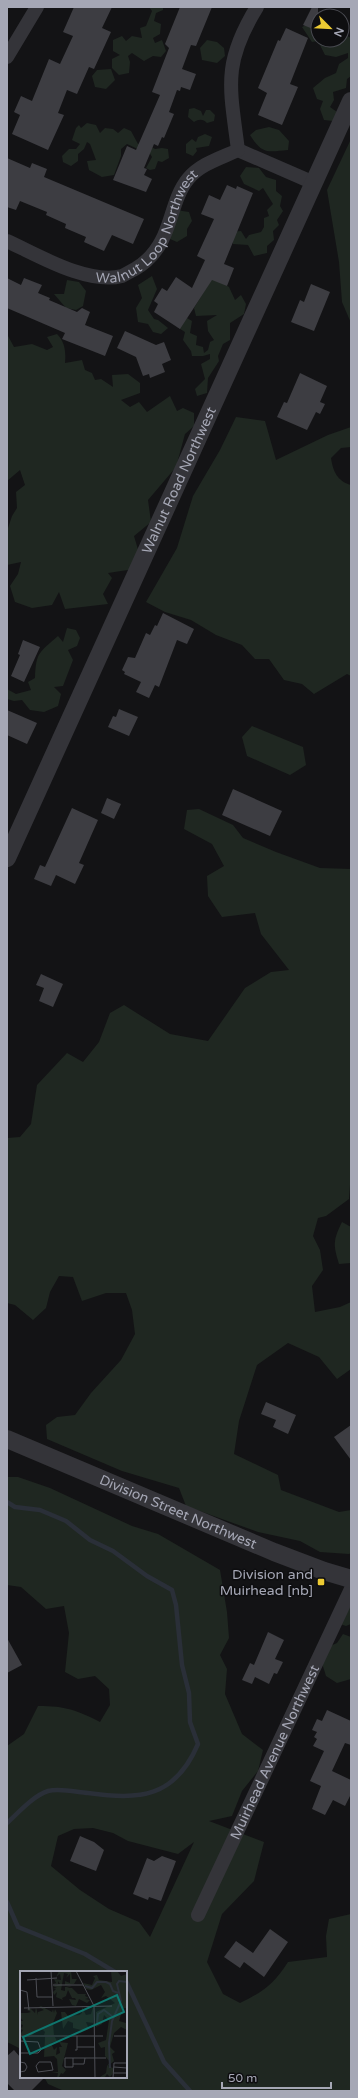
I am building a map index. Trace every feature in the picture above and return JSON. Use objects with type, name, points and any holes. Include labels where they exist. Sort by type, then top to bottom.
[{"type":"street","points":[[7,57],[37,7]]},
{"type":"street","points":[[257,7],[243,30],[236,46],[232,66],[230,87],[238,150],[314,183]]},
{"type":"street","name":"Walnut Road Northwest","points":[[7,858],[351,101]]},
{"type":"street","name":"Walnut Loop Northwest","points":[[7,241],[83,275],[102,278],[122,276],[140,266],[152,256],[162,240],[178,197],[188,179],[201,167],[238,150]]},
{"type":"street","name":"Division Street Northwest","points":[[7,1439],[274,1552],[324,1571],[351,1579]]},
{"type":"street","name":"Muirhead Avenue Northwest","points":[[198,1914],[351,1589]]},
{"type":"shaded area","points":[[149,7],[163,7],[163,10],[156,13],[154,21],[161,24],[160,34],[153,38],[155,43],[162,40],[166,51],[161,57],[153,56],[144,61],[132,53],[128,56],[130,62],[129,73],[119,75],[112,68],[112,59],[120,55],[113,51],[113,40],[122,36],[126,41],[132,36],[142,38],[140,28],[146,26],[152,11]]},
{"type":"shaded area","points":[[308,24],[310,25],[310,39],[302,27]]},
{"type":"shaded area","points":[[351,38],[351,76],[347,79],[346,88],[333,92],[334,100],[330,107],[337,112],[333,121],[324,120],[320,109],[323,101],[317,99],[313,88],[325,78],[336,73],[339,64],[348,58],[348,53],[336,57],[325,55],[322,48],[350,48]]},
{"type":"shaded area","points":[[207,40],[217,42],[224,48],[225,56],[217,63],[202,60],[200,48]]},
{"type":"shaded area","points":[[111,69],[115,80],[106,89],[95,87],[92,76],[97,70]]},
{"type":"shaded area","points":[[194,108],[201,111],[203,116],[206,110],[210,110],[215,115],[214,121],[207,123],[199,120],[194,122],[188,117],[189,109]]},
{"type":"shaded area","points":[[87,123],[96,125],[100,133],[105,128],[113,129],[118,133],[124,128],[131,131],[138,144],[143,142],[155,149],[168,149],[169,158],[162,162],[158,161],[155,169],[150,170],[146,168],[152,157],[149,152],[142,151],[127,144],[121,149],[121,156],[114,175],[102,177],[89,170],[87,161],[96,160],[90,144],[87,142],[84,149],[78,154],[78,161],[71,166],[63,162],[62,156],[69,149],[76,149],[80,144],[72,140],[76,128],[79,125],[81,128]]},
{"type":"shaded area","points":[[269,127],[279,130],[289,141],[288,150],[270,151],[262,149],[250,135],[256,130]]},
{"type":"shaded area","points":[[205,134],[212,137],[209,146],[196,148],[197,151],[193,156],[186,153],[186,144],[192,139],[196,142],[198,137]]},
{"type":"shaded area","points":[[351,139],[351,323],[342,302],[339,262],[327,190]]},
{"type":"shaded area","points":[[246,167],[259,168],[266,177],[276,180],[276,191],[282,196],[280,206],[283,211],[277,220],[279,225],[273,231],[274,240],[267,246],[267,253],[254,256],[248,245],[233,244],[231,232],[241,231],[246,239],[249,235],[261,232],[264,227],[264,218],[269,216],[267,210],[273,204],[263,188],[259,191],[244,184],[240,176]]},
{"type":"shaded area","points":[[176,210],[189,212],[192,221],[187,229],[187,236],[177,242],[170,239]]},
{"type":"shaded area","points":[[152,276],[157,289],[148,310],[154,319],[158,320],[168,328],[161,334],[153,332],[148,324],[138,322],[136,308],[142,298],[138,285]]},
{"type":"shaded area","points":[[213,277],[229,287],[235,300],[241,295],[246,304],[244,314],[230,323],[230,340],[223,344],[218,356],[219,361],[208,378],[207,393],[197,396],[195,389],[205,379],[201,364],[210,359],[210,354],[203,356],[192,356],[191,351],[183,340],[185,332],[177,327],[187,318],[192,321],[190,333],[197,336],[196,345],[203,347],[204,353],[208,350],[210,342],[214,340],[208,331],[207,321],[217,315],[196,316],[194,308]]},
{"type":"shaded area","points":[[67,280],[79,282],[86,291],[83,306],[76,310],[66,308],[54,294],[64,294]]},
{"type":"shaded area","points":[[7,334],[14,347],[32,344],[47,350],[53,347],[47,337],[57,334],[62,340],[64,347],[65,363],[82,360],[85,370],[92,373],[95,380],[101,379],[113,387],[112,375],[128,374],[140,383],[140,393],[121,400],[130,407],[139,402],[147,412],[170,396],[177,411],[183,408],[194,413],[194,426],[185,434],[176,467],[148,500],[151,522],[134,536],[139,553],[134,569],[108,573],[112,578],[103,594],[108,604],[65,609],[59,592],[52,605],[32,608],[15,602],[10,586],[18,574],[21,562],[7,565],[8,528],[12,516],[17,508],[16,492],[25,485],[20,470],[7,481]]},
{"type":"shaded area","points":[[236,417],[265,421],[276,460],[328,435],[351,427],[351,447],[341,448],[331,458],[336,475],[342,481],[351,485],[351,676],[347,674],[314,694],[302,684],[284,680],[269,659],[255,659],[242,645],[216,635],[191,620],[165,612],[146,602],[177,548],[193,496],[220,450]]},
{"type":"shaded area","points":[[67,628],[76,630],[80,638],[77,646],[68,650],[73,660],[63,686],[54,687],[61,694],[58,706],[44,712],[30,710],[22,700],[14,701],[7,699],[7,689],[16,694],[31,690],[28,682],[35,678],[36,663],[40,654],[58,636],[63,642]]},
{"type":"shaded area","points":[[252,726],[303,747],[306,765],[290,775],[247,756],[242,737]]},
{"type":"shaded area","points":[[199,809],[233,825],[243,838],[276,852],[320,868],[351,869],[351,1171],[349,1199],[326,1216],[318,1218],[313,1236],[320,1250],[323,1270],[312,1286],[315,1312],[340,1307],[351,1302],[351,1369],[337,1379],[319,1357],[288,1343],[257,1365],[239,1421],[234,1454],[278,1475],[281,1490],[339,1512],[351,1510],[351,1553],[349,1554],[320,1552],[300,1541],[258,1532],[186,1506],[179,1488],[122,1471],[47,1439],[46,1425],[57,1417],[75,1415],[91,1393],[121,1360],[135,1334],[132,1310],[126,1293],[106,1293],[82,1301],[73,1277],[59,1276],[50,1292],[46,1308],[33,1320],[15,1305],[7,1303],[7,1138],[20,1137],[31,1124],[37,1085],[67,1053],[83,1062],[99,1042],[110,1013],[124,1005],[170,1034],[208,1041],[245,988],[271,972],[289,970],[261,934],[255,913],[222,917],[208,896],[207,876],[224,866],[212,844],[184,829],[187,810]]},
{"type":"shaded area","points":[[342,1222],[351,1227],[351,1263],[339,1264],[335,1243],[337,1233]]},
{"type":"shaded area","points":[[7,1477],[18,1477],[50,1488],[132,1526],[158,1534],[220,1570],[227,1612],[229,1638],[220,1655],[227,1669],[225,1694],[242,1734],[263,1750],[258,1771],[242,1791],[232,1816],[209,1821],[264,1842],[254,1881],[222,1914],[207,1962],[223,1994],[240,2003],[262,1991],[273,1982],[288,1962],[327,1957],[326,1936],[329,1919],[351,1914],[351,2091],[64,2091],[48,2084],[45,2078],[127,2078],[127,1971],[20,1971],[20,2048],[7,2042],[7,1746],[24,1734],[38,1706],[64,1708],[84,1714],[100,1722],[110,1705],[109,1689],[95,1676],[78,1679],[65,1672],[69,1633],[64,1606],[46,1609],[21,1587],[7,1585]],"holes":[[[93,1828],[113,1833],[128,1841],[178,1854],[194,1842],[150,1937],[139,1922],[109,1909],[80,1890],[51,1866],[58,1836],[74,1829]]]},
{"type":"shaded area","points":[[351,1604],[351,1624],[346,1626],[340,1624]]},
{"type":"shaded area","points":[[343,1634],[351,1637],[351,1679],[337,1683],[326,1676],[322,1663],[328,1647],[337,1643]]},
{"type":"building","points":[[74,7],[112,7],[102,28],[111,32],[94,69],[89,67],[77,94],[67,90],[58,113],[64,115],[48,150],[12,134],[20,115],[14,112],[21,96],[32,101],[49,59],[60,64],[73,36],[63,32]]},
{"type":"building","points":[[180,7],[212,7],[196,46],[191,45],[182,69],[196,74],[190,90],[181,87],[180,91],[177,90],[169,112],[174,114],[164,138],[162,137],[158,146],[154,144],[144,168],[147,169],[144,175],[152,179],[146,192],[113,180],[127,146],[136,150],[160,95],[152,92],[169,48],[165,44]]},
{"type":"building","points":[[310,11],[310,28],[303,25]]},
{"type":"building","points":[[286,28],[308,38],[290,84],[298,87],[282,125],[258,115],[267,93],[258,88],[278,40],[280,41]]},
{"type":"building","points":[[7,158],[30,168],[32,163],[47,169],[44,177],[144,219],[133,244],[112,235],[104,251],[84,242],[86,237],[65,228],[66,224],[46,215],[47,212],[20,201],[16,210],[7,207]]},
{"type":"building","points":[[227,185],[236,189],[237,186],[253,193],[224,264],[234,268],[227,286],[212,280],[180,329],[154,312],[158,304],[154,301],[162,288],[167,291],[176,277],[192,288],[205,260],[197,256],[214,219],[201,214],[209,195],[220,200]]},
{"type":"building","points":[[7,278],[21,285],[24,278],[42,285],[38,293],[50,298],[49,300],[77,312],[82,308],[90,312],[85,325],[113,336],[105,356],[62,339],[65,333],[7,308]]},
{"type":"building","points":[[311,284],[330,292],[314,331],[291,322],[300,300],[304,302]]},
{"type":"building","points":[[125,331],[156,345],[164,342],[171,360],[162,364],[165,372],[150,378],[149,374],[143,376],[136,357],[117,348]]},
{"type":"building","points":[[300,373],[327,386],[320,402],[325,404],[320,414],[316,412],[307,430],[277,417],[284,402],[287,403]]},
{"type":"building","points":[[163,613],[194,629],[187,644],[177,640],[159,687],[155,685],[149,698],[136,692],[141,682],[124,674],[125,672],[122,670],[128,657],[135,658],[146,633],[150,635],[155,625],[157,626]]},
{"type":"building","points":[[23,640],[40,647],[24,682],[11,676],[20,655],[18,654]]},
{"type":"building","points":[[119,709],[138,717],[129,736],[108,727],[113,716],[116,717]]},
{"type":"building","points":[[7,710],[37,723],[27,744],[7,735]]},
{"type":"building","points":[[233,789],[282,811],[270,836],[222,815]]},
{"type":"building","points":[[107,798],[121,804],[114,819],[101,813]]},
{"type":"building","points":[[72,808],[98,820],[79,863],[84,865],[75,884],[56,875],[51,886],[34,879],[40,865],[45,867]]},
{"type":"building","points":[[41,974],[63,984],[53,1007],[39,1001],[44,988],[36,985]]},
{"type":"building","points":[[266,1402],[296,1415],[288,1434],[273,1427],[276,1420],[261,1414]]},
{"type":"building","points":[[351,1425],[351,1460],[334,1437]]},
{"type":"building","points":[[268,1632],[284,1640],[275,1659],[283,1662],[277,1674],[274,1673],[269,1684],[255,1677],[252,1684],[242,1680],[250,1663],[254,1665]]},
{"type":"building","points":[[7,1638],[22,1665],[7,1673]]},
{"type":"building","points":[[327,1710],[351,1721],[351,1745],[345,1743],[332,1771],[351,1780],[351,1794],[345,1806],[333,1800],[325,1815],[312,1809],[321,1786],[310,1781],[324,1751],[313,1746],[317,1739],[314,1737],[317,1732],[312,1730],[317,1719],[322,1721]]},
{"type":"building","points":[[80,1836],[94,1842],[104,1850],[96,1871],[70,1861]]},
{"type":"building","points":[[162,1856],[176,1861],[161,1901],[149,1897],[148,1900],[133,1894],[147,1858],[154,1861]]},
{"type":"building","points":[[270,1929],[288,1942],[264,1977],[244,1962],[240,1968],[224,1957],[236,1941],[253,1953]]},
{"type":"building","points":[[14,2050],[20,2057],[20,2078],[44,2078],[31,2091],[15,2091],[7,2083],[7,2056]]},
{"type":"waterway","points":[[7,1502],[15,1507],[40,1510],[66,1521],[90,1540],[113,1551],[147,1576],[172,1590],[176,1605],[182,1665],[189,1693],[190,1722],[198,1744],[189,1762],[178,1775],[167,1785],[154,1791],[140,1795],[124,1796],[63,1790],[48,1791],[32,1800],[7,1823]]},
{"type":"waterway","points":[[7,1902],[18,1927],[85,1954],[113,1971]]},
{"type":"waterway","points":[[127,1983],[164,2062],[190,2091]]},
{"type":"place","name":"Division and Muirhead [nb]","points":[[321,1582]]}]
